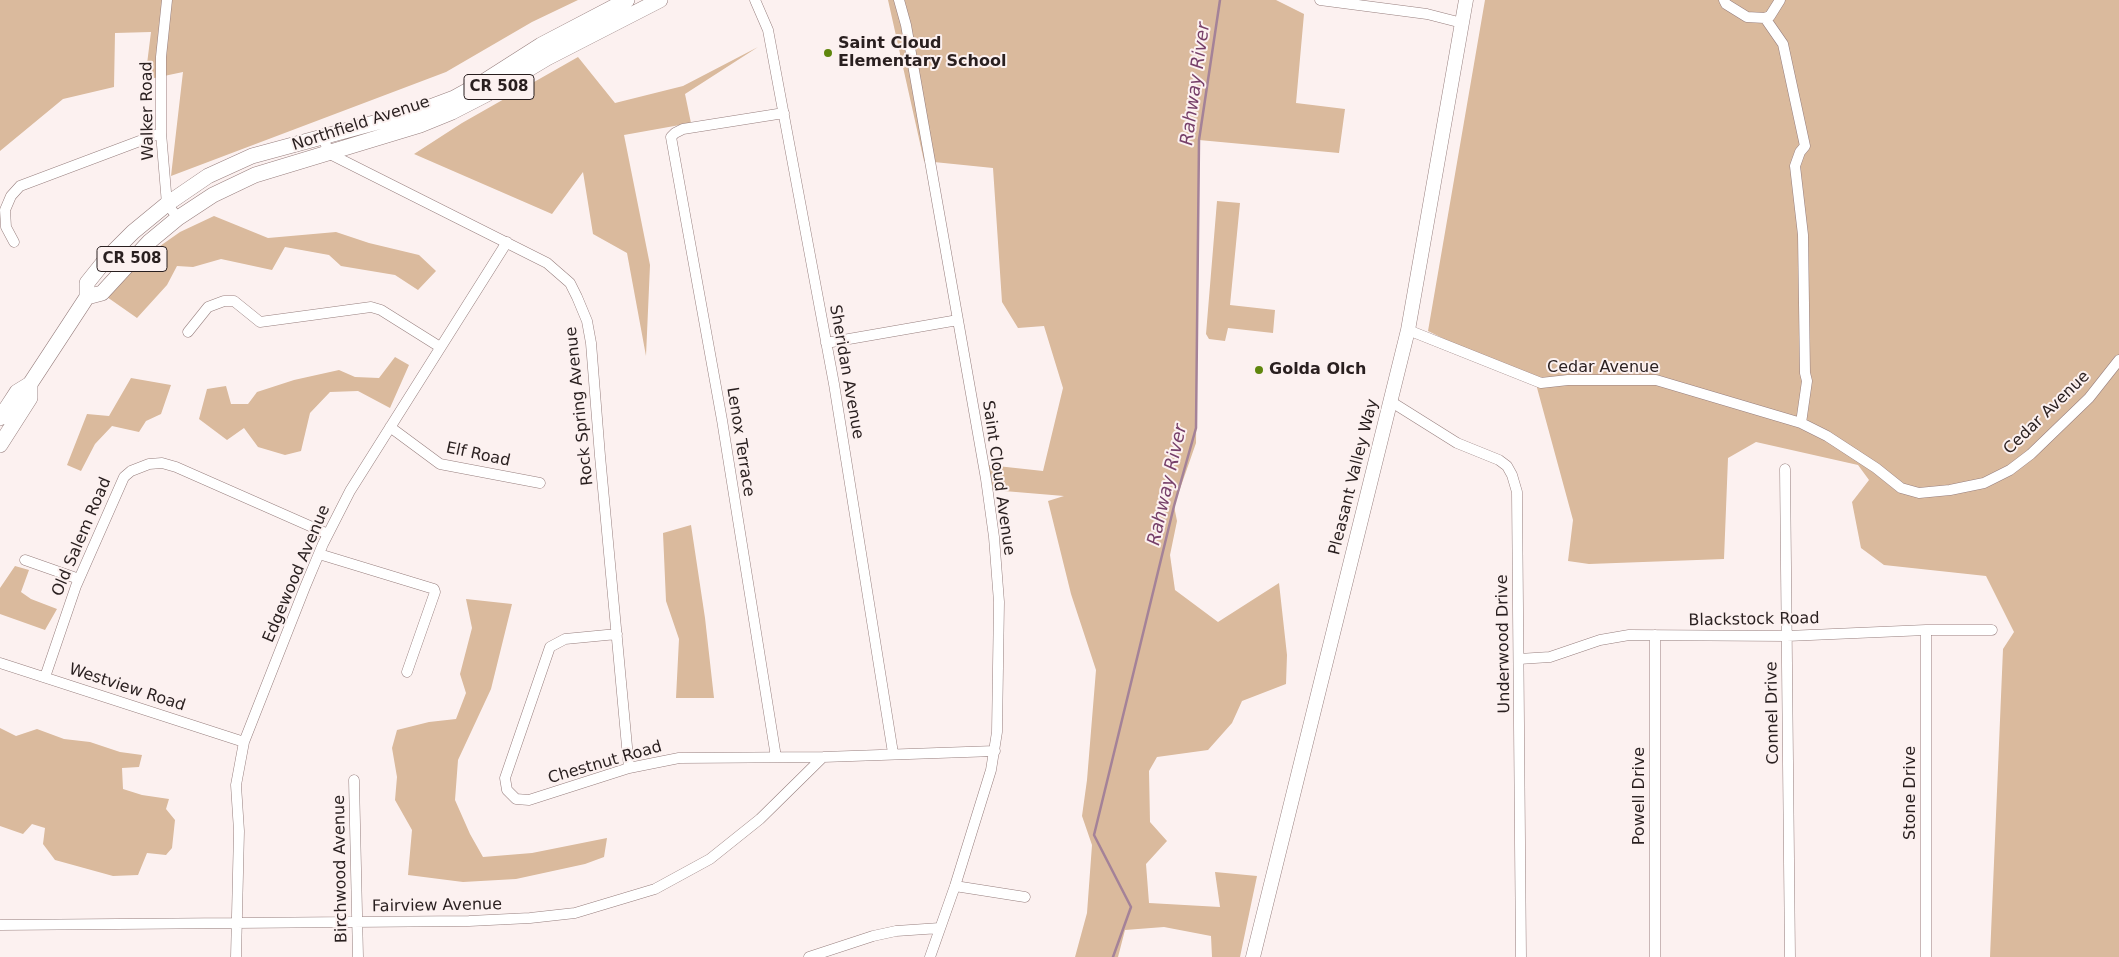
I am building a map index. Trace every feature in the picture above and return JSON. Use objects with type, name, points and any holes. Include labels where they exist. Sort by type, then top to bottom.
[{"type":"main road","name":"Northfield Avenue","points":[[0,418],[17,392],[30,384],[87,297],[87,282],[107,258],[133,232],[167,204],[208,176],[252,156],[422,110],[454,98],[541,45],[627,0]]},
{"type":"main road","name":"Northfield Avenue","points":[[87,297],[102,293],[149,242],[178,218],[213,195],[255,175],[420,125],[452,112],[547,58],[660,0]]},
{"type":"main road","name":"Pleasant Valley Way","points":[[1253,957],[1408,330],[1466,0]]},
{"type":"main road","name":"Northfield Avenue","points":[[0,444],[30,398],[30,384]]},
{"type":"street","name":"Walker Road","points":[[167,0],[161,57],[160,132],[167,204]]},
{"type":"street","name":"Sheridan Avenue","points":[[755,0],[768,30],[826,343],[893,753]]},
{"type":"street","name":"Saint Cloud Avenue","points":[[899,0],[906,26],[986,480],[999,602],[995,751],[991,770],[955,886],[930,957]]},
{"type":"street","points":[[1320,0],[1427,14],[1462,23]]},
{"type":"street","points":[[1724,0],[1726,4],[1747,17],[1768,22],[1783,44],[1805,146],[1800,152],[1795,166],[1803,235],[1805,374],[1807,381],[1801,423]]},
{"type":"street","points":[[1768,22],[1780,0]]},
{"type":"street","name":"Lenox Terrace","points":[[776,757],[722,420],[671,137],[683,129],[784,114]]},
{"type":"street","points":[[14,242],[6,227],[5,210],[11,196],[20,186],[160,132]]},
{"type":"street","points":[[324,137],[328,153]]},
{"type":"street","points":[[353,145],[353,158],[360,168]]},
{"type":"street","name":"Rock Spring Avenue","points":[[328,153],[547,263],[570,283],[587,321],[591,343],[629,768]]},
{"type":"street","points":[[167,204],[178,218]]},
{"type":"street","name":"Edgewood Avenue","points":[[236,957],[238,831],[236,785],[244,742],[319,554],[350,491],[507,242]]},
{"type":"street","points":[[188,332],[208,307],[224,301],[234,301],[260,322],[371,307],[381,310],[440,347]]},
{"type":"street","points":[[826,343],[958,320]]},
{"type":"street","name":"Cedar Avenue","points":[[1408,330],[1541,383],[1568,380],[1656,380],[1801,423],[1876,468],[1901,488],[1919,493],[1950,490],[1984,483],[2010,470],[2031,454],[2089,398],[2119,360]]},
{"type":"street","name":"Underwood Drive","points":[[1390,401],[1457,443],[1499,460],[1507,466],[1517,492],[1521,957]]},
{"type":"street","name":"Elf Road","points":[[390,427],[440,464],[540,483]]},
{"type":"street","name":"Old Salem Road","points":[[45,678],[78,579],[124,477],[131,471],[149,464],[162,463],[176,467],[328,534]]},
{"type":"street","name":"Connel Drive","points":[[1785,469],[1790,957]]},
{"type":"street","points":[[319,554],[434,589],[435,592],[407,672]]},
{"type":"street","points":[[25,560],[78,579]]},
{"type":"street","name":"Blackstock Road","points":[[1519,659],[1550,657],[1613,637],[1655,635],[1787,636],[1926,630],[1992,630]]},
{"type":"street","name":"Stone Drive","points":[[1926,630],[1926,957]]},
{"type":"street","name":"Chestnut Road","points":[[617,634],[565,639],[550,647],[507,772],[505,784],[511,795],[516,799],[529,800],[629,768],[679,758],[823,757],[893,753],[995,751]]},
{"type":"street","name":"Powell Drive","points":[[1655,635],[1656,957]]},
{"type":"street","name":"Westview Road","points":[[0,663],[244,742]]},
{"type":"street","name":"Fairview Avenue","points":[[0,925],[469,921],[530,918],[592,909],[655,889],[710,859],[760,819],[823,757]]},
{"type":"street","name":"Birchwood Avenue","points":[[354,780],[358,957]]},
{"type":"street","points":[[955,886],[1025,898]]},
{"type":"street","points":[[809,957],[873,936],[896,931],[940,928]]},
{"type":"shaded area","points":[[0,0],[578,0],[532,22],[446,72],[171,176],[183,72],[145,80],[151,32],[115,33],[114,87],[63,99],[0,151]]},
{"type":"shaded area","points":[[888,0],[1276,0],[1304,14],[1296,103],[1345,109],[1339,153],[1199,140],[1196,443],[1174,506],[1177,521],[1170,555],[1175,590],[1218,622],[1279,583],[1287,655],[1286,684],[1242,701],[1232,723],[1208,750],[1157,757],[1149,771],[1150,822],[1167,841],[1146,864],[1149,903],[1220,907],[1215,872],[1257,876],[1240,957],[1212,957],[1211,936],[1164,927],[1125,930],[1118,957],[1075,957],[1087,913],[1092,845],[1082,816],[1087,780],[1096,670],[1071,594],[1048,501],[1064,496],[992,490],[988,465],[1043,471],[1063,388],[1044,326],[1018,328],[1002,302],[993,168],[924,161]]},
{"type":"shaded area","points":[[1485,0],[2119,0],[2119,957],[1990,957],[2003,649],[2014,632],[1986,576],[1884,565],[1861,548],[1852,502],[1869,480],[1858,465],[1756,442],[1728,458],[1724,559],[1589,564],[1568,561],[1573,520],[1536,384],[1428,331]]},
{"type":"shaded area","points":[[758,47],[685,94],[691,123],[624,135],[650,265],[646,356],[627,253],[593,234],[583,172],[552,214],[414,154],[462,123],[578,57],[615,103],[683,86]]},
{"type":"shaded area","points":[[1217,201],[1240,203],[1230,305],[1275,310],[1273,333],[1228,328],[1225,341],[1209,339],[1206,334]]},
{"type":"shaded area","points":[[214,216],[268,238],[336,232],[369,243],[419,255],[436,271],[418,290],[395,275],[341,266],[329,255],[285,247],[272,270],[221,259],[193,267],[177,266],[167,285],[137,318],[107,297],[143,258],[180,232]]},
{"type":"shaded area","points":[[395,357],[409,365],[390,408],[358,391],[330,392],[310,413],[301,451],[285,455],[258,447],[244,428],[227,440],[199,419],[207,389],[226,386],[231,404],[248,404],[257,392],[294,380],[339,370],[355,377],[379,378]]},
{"type":"shaded area","points":[[131,378],[171,385],[161,414],[146,421],[139,432],[112,426],[95,444],[81,471],[67,465],[87,414],[109,416]]},
{"type":"shaded area","points":[[691,525],[705,618],[714,698],[676,698],[679,639],[666,601],[663,533]]},
{"type":"shaded area","points":[[15,566],[29,570],[21,592],[31,599],[57,609],[45,630],[0,614],[0,588]]},
{"type":"shaded area","points":[[466,599],[512,604],[491,689],[458,760],[455,800],[470,834],[483,857],[532,853],[607,838],[604,857],[585,864],[516,879],[463,882],[408,875],[412,830],[395,800],[397,777],[392,748],[397,730],[429,722],[456,719],[466,693],[460,674],[472,628]]},
{"type":"shaded area","points":[[0,728],[16,736],[37,729],[64,739],[90,742],[120,752],[142,755],[139,767],[122,768],[123,789],[142,795],[169,799],[166,809],[175,820],[172,848],[166,855],[147,853],[138,875],[113,876],[55,860],[43,844],[45,828],[32,824],[23,834],[0,826]]},
{"type":"waterway","name":"Rahway River","points":[[1113,957],[1131,907],[1094,835],[1174,506],[1196,428],[1199,140],[1220,0]]},
{"type":"place","name":"Saint Cloud Elementary School","points":[[828,53]]},
{"type":"place","name":"Golda Olch","points":[[1259,370]]}]
